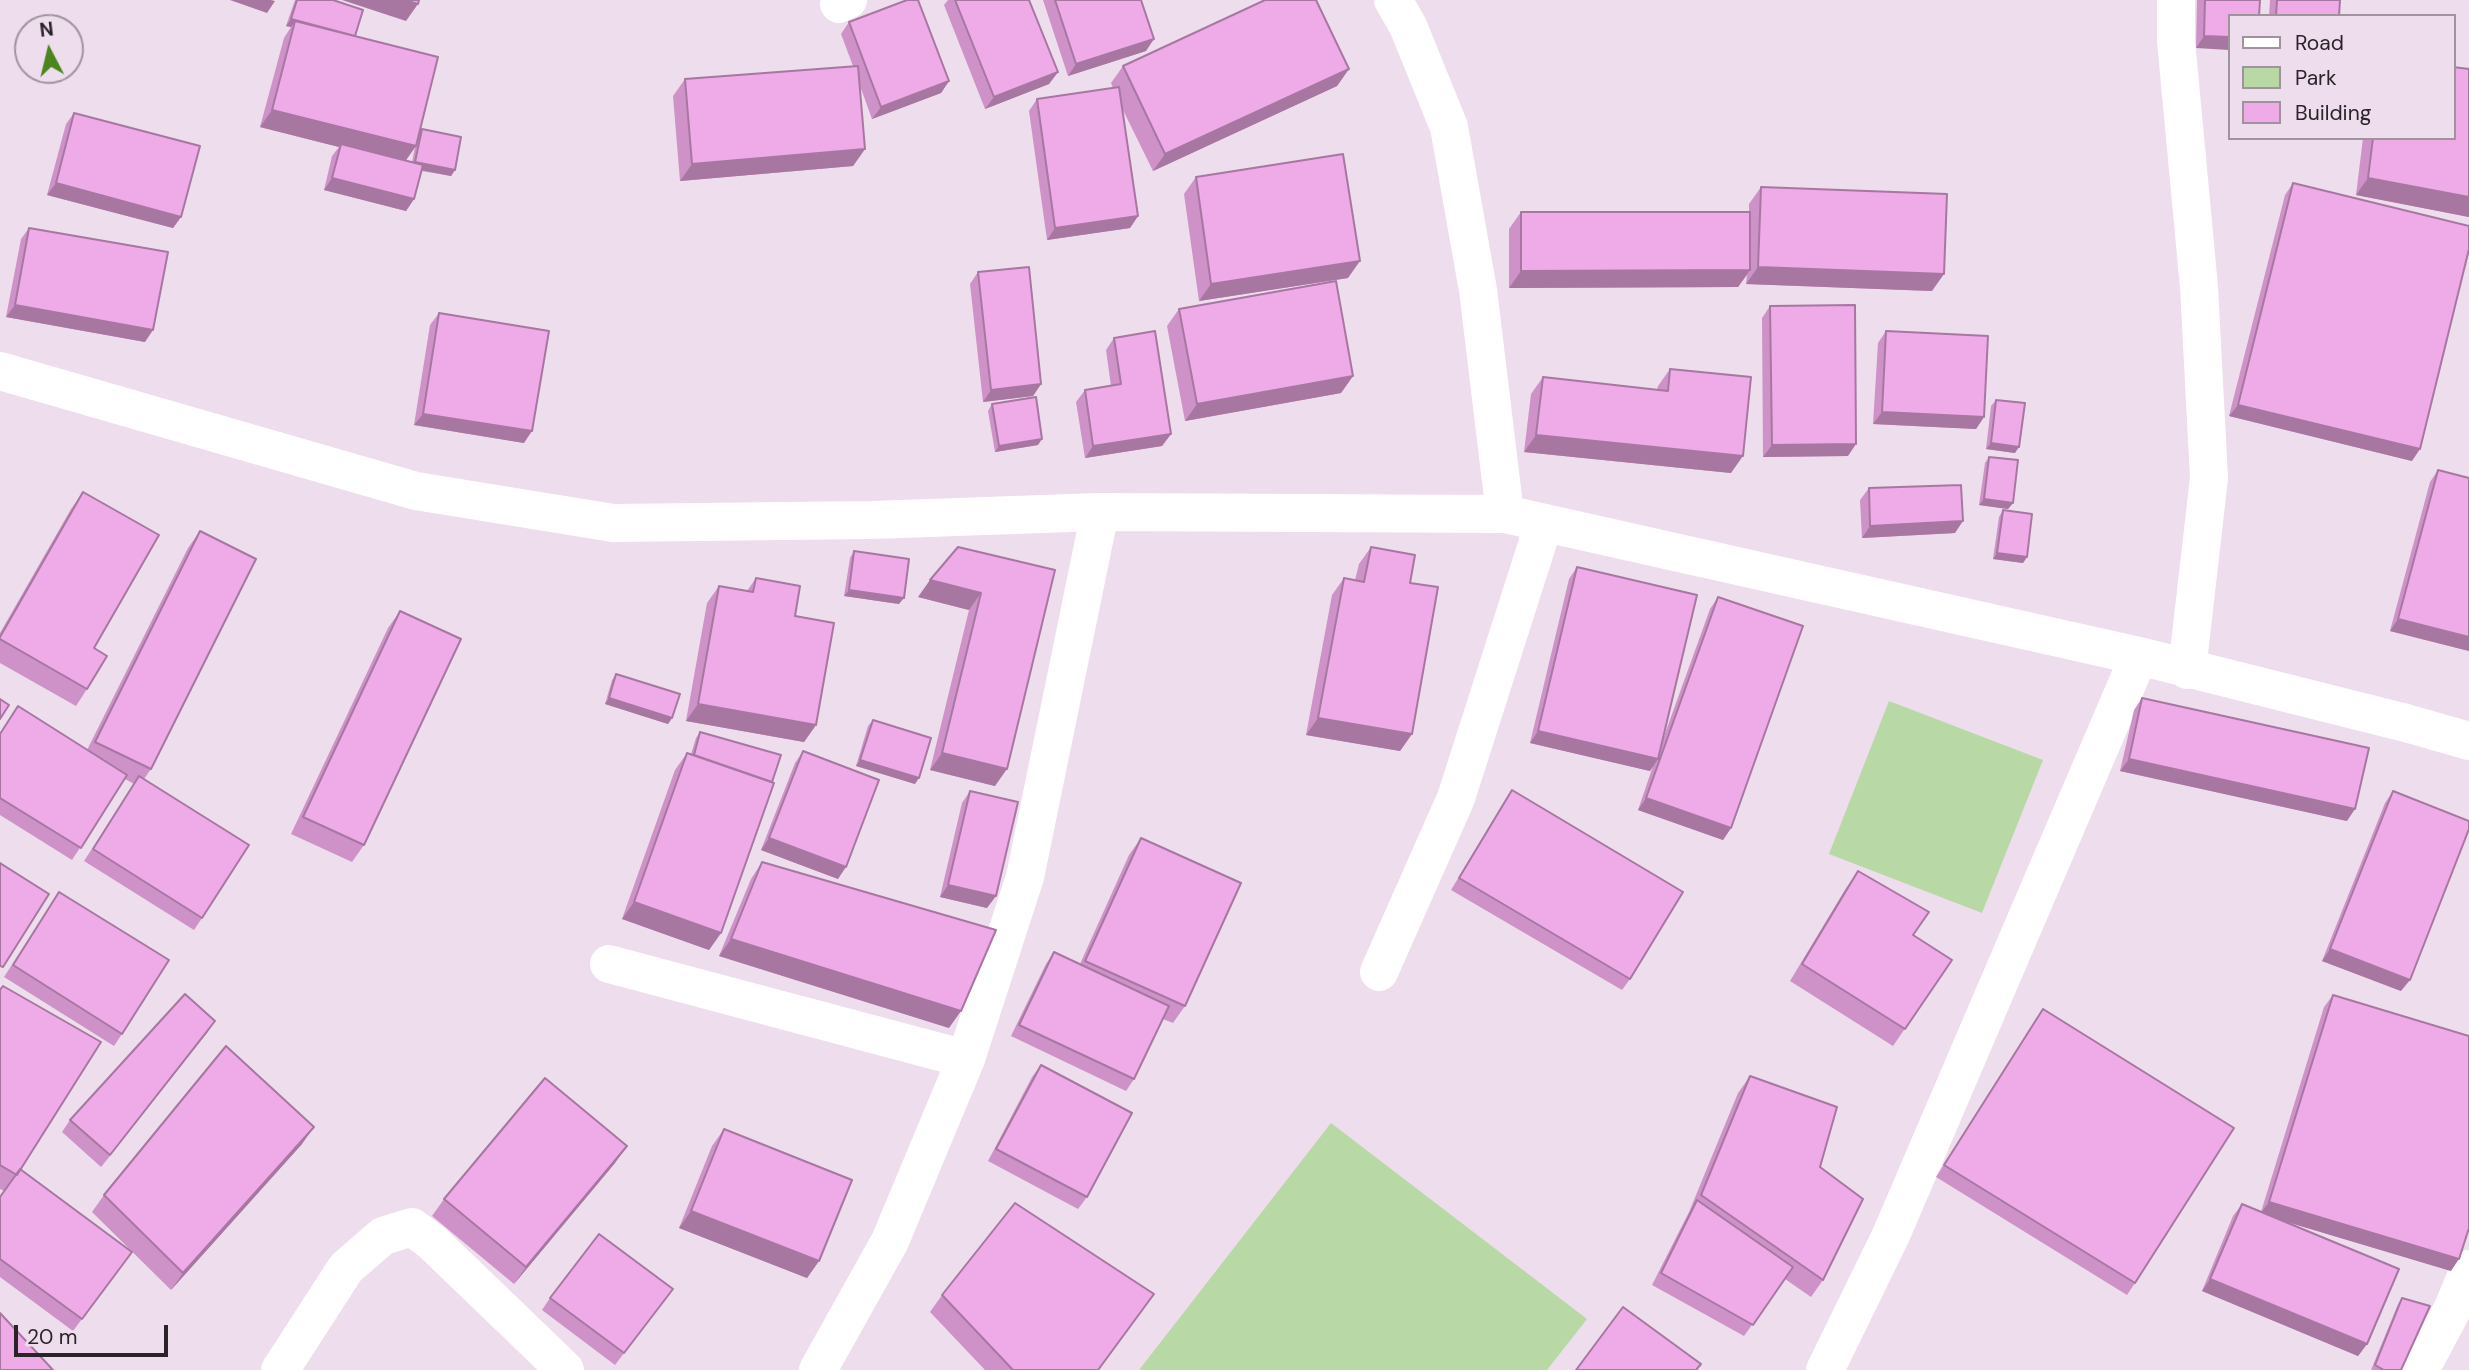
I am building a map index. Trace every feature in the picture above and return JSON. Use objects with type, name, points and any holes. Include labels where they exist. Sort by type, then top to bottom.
[{"type":"street","points":[[1393,0],[1408,26],[1449,127],[1478,290],[1505,514]]},
{"type":"street","points":[[2176,0],[2176,41],[2199,287],[2210,478],[2187,670]]},
{"type":"street","points":[[0,371],[415,491],[613,523],[871,520],[1100,512],[1505,514],[2139,656],[2469,741]]},
{"type":"street","points":[[818,1370],[890,1241],[966,1059],[1025,877],[1100,512]]},
{"type":"street","points":[[1379,972],[1456,798],[1544,523]]},
{"type":"street","points":[[1825,1370],[1891,1235],[2139,656]]},
{"type":"street","points":[[609,964],[966,1059]]},
{"type":"street","points":[[281,1370],[346,1268],[383,1236],[412,1227],[432,1242],[565,1370]]},
{"type":"street","points":[[2420,1370],[2453,1308],[2469,1269]]},
{"type":"green space","points":[[1889,701],[2043,760],[1982,913],[1829,854]]},
{"type":"green space","points":[[1331,1123],[1587,1319],[1547,1370],[1139,1370]]},
{"type":"building","points":[[297,0],[333,0],[363,10],[355,36],[291,19]]},
{"type":"building","points":[[907,0],[918,0],[949,81],[881,107],[849,22]]},
{"type":"building","points":[[955,0],[1029,0],[1058,72],[994,97]]},
{"type":"building","points":[[1055,0],[1141,0],[1154,39],[1076,64]]},
{"type":"building","points":[[1265,0],[1316,0],[1349,69],[1165,154],[1123,66]]},
{"type":"building","points":[[2205,0],[2260,0],[2259,14],[2228,14],[2228,37],[2204,36]]},
{"type":"building","points":[[2277,0],[2340,0],[2339,14],[2276,14]]},
{"type":"building","points":[[295,21],[438,57],[416,146],[272,110]]},
{"type":"building","points":[[858,66],[865,149],[692,164],[685,79]]},
{"type":"building","points":[[2455,67],[2469,69],[2469,197],[2368,178],[2373,140],[2455,140]]},
{"type":"building","points":[[1119,87],[1138,216],[1055,228],[1037,99]]},
{"type":"building","points":[[74,113],[200,146],[181,217],[56,183]]},
{"type":"building","points":[[422,129],[461,137],[455,170],[415,162]]},
{"type":"building","points":[[341,144],[423,165],[414,199],[332,178]]},
{"type":"building","points":[[1343,154],[1360,261],[1211,284],[1196,177]]},
{"type":"building","points":[[2293,183],[2469,226],[2469,249],[2420,449],[2238,405]]},
{"type":"building","points":[[1761,187],[1947,194],[1944,274],[1758,267]]},
{"type":"building","points":[[1521,212],[1750,212],[1750,270],[1521,271]]},
{"type":"building","points":[[29,228],[168,252],[153,330],[15,305]]},
{"type":"building","points":[[1029,267],[1041,384],[991,390],[978,272]]},
{"type":"building","points":[[1336,281],[1353,376],[1197,404],[1179,309]]},
{"type":"building","points":[[1855,305],[1856,444],[1772,445],[1770,306]]},
{"type":"building","points":[[439,313],[549,331],[532,431],[423,414]]},
{"type":"building","points":[[1155,331],[1171,434],[1093,446],[1085,390],[1121,384],[1114,338]]},
{"type":"building","points":[[1886,331],[1988,336],[1984,417],[1882,412]]},
{"type":"building","points":[[1670,369],[1751,377],[1743,456],[1536,435],[1543,377],[1668,391]]},
{"type":"building","points":[[1036,397],[1042,439],[999,446],[992,404]]},
{"type":"building","points":[[1996,400],[2025,403],[2019,447],[1991,443]]},
{"type":"building","points":[[1989,457],[2018,460],[2013,503],[1984,499]]},
{"type":"building","points":[[2438,470],[2469,478],[2469,637],[2398,619]]},
{"type":"building","points":[[1961,485],[1963,521],[1870,526],[1869,488]]},
{"type":"building","points":[[83,492],[159,535],[94,648],[107,656],[87,689],[0,639]]},
{"type":"building","points":[[2003,510],[2032,514],[2027,557],[1997,553]]},
{"type":"building","points":[[200,531],[256,559],[151,769],[95,742]]},
{"type":"building","points":[[958,547],[1055,570],[1007,769],[942,753],[981,593],[930,580]]},
{"type":"building","points":[[1371,547],[1415,555],[1410,583],[1438,587],[1412,734],[1318,718],[1344,578],[1364,582]]},
{"type":"building","points":[[854,551],[909,559],[904,598],[849,590]]},
{"type":"building","points":[[1577,567],[1697,595],[1658,759],[1538,731]]},
{"type":"building","points":[[756,578],[800,586],[795,616],[834,623],[816,725],[698,704],[719,586],[753,592]]},
{"type":"building","points":[[1718,597],[1803,626],[1731,828],[1646,798]]},
{"type":"building","points":[[400,611],[461,639],[364,845],[303,817]]},
{"type":"building","points":[[616,674],[680,694],[672,718],[609,698]]},
{"type":"building","points":[[2142,698],[2369,748],[2355,809],[2129,759]]},
{"type":"building","points":[[0,699],[9,705],[0,719]]},
{"type":"building","points":[[18,706],[127,775],[81,848],[0,798],[0,734]]},
{"type":"building","points":[[873,720],[931,738],[919,778],[860,760]]},
{"type":"building","points":[[700,732],[781,755],[772,782],[694,755]]},
{"type":"building","points":[[803,751],[879,780],[846,867],[769,838]]},
{"type":"building","points":[[687,753],[774,783],[721,933],[634,902]]},
{"type":"building","points":[[139,776],[249,845],[202,918],[93,849]]},
{"type":"building","points":[[1512,790],[1683,892],[1630,979],[1459,878]]},
{"type":"building","points":[[970,791],[1018,802],[996,896],[948,885]]},
{"type":"building","points":[[2393,791],[2469,821],[2469,829],[2410,980],[2330,949]]},
{"type":"building","points":[[1141,838],[1241,883],[1185,1006],[1085,961]]},
{"type":"building","points":[[762,862],[996,930],[961,1011],[731,939]]},
{"type":"building","points":[[0,863],[49,894],[3,967],[0,966]]},
{"type":"building","points":[[1858,871],[1929,912],[1913,935],[1952,960],[1905,1029],[1802,964]]},
{"type":"building","points":[[59,892],[169,960],[122,1034],[13,965]]},
{"type":"building","points":[[1054,952],[1169,1006],[1134,1079],[1019,1025]]},
{"type":"building","points":[[3,986],[101,1042],[17,1175],[0,1165],[0,990]]},
{"type":"building","points":[[185,994],[215,1021],[110,1155],[70,1120]]},
{"type":"building","points":[[2333,995],[2469,1036],[2469,1228],[2459,1259],[2269,1202]]},
{"type":"building","points":[[2043,1009],[2234,1128],[2135,1283],[1944,1165]]},
{"type":"building","points":[[226,1046],[314,1127],[183,1273],[104,1195]]},
{"type":"building","points":[[1041,1065],[1132,1113],[1087,1197],[996,1149]]},
{"type":"building","points":[[1750,1076],[1837,1107],[1820,1167],[1863,1199],[1823,1280],[1701,1195]]},
{"type":"building","points":[[545,1078],[627,1146],[526,1267],[444,1199]]},
{"type":"building","points":[[724,1129],[852,1180],[819,1261],[691,1211]]},
{"type":"building","points":[[20,1169],[132,1252],[82,1319],[0,1259],[0,1197]]},
{"type":"building","points":[[1697,1200],[1793,1267],[1753,1325],[1661,1273]]},
{"type":"building","points":[[1015,1203],[1154,1294],[1098,1370],[1013,1370],[942,1295]]},
{"type":"building","points":[[2242,1204],[2399,1269],[2367,1344],[2210,1279]]},
{"type":"building","points":[[599,1234],[673,1289],[624,1353],[550,1298]]},
{"type":"building","points":[[2402,1298],[2430,1306],[2401,1370],[2384,1370],[2375,1365]]},
{"type":"building","points":[[1623,1307],[1701,1364],[1696,1370],[1576,1370]]},
{"type":"building","points":[[0,1313],[53,1370],[0,1370]]}]
